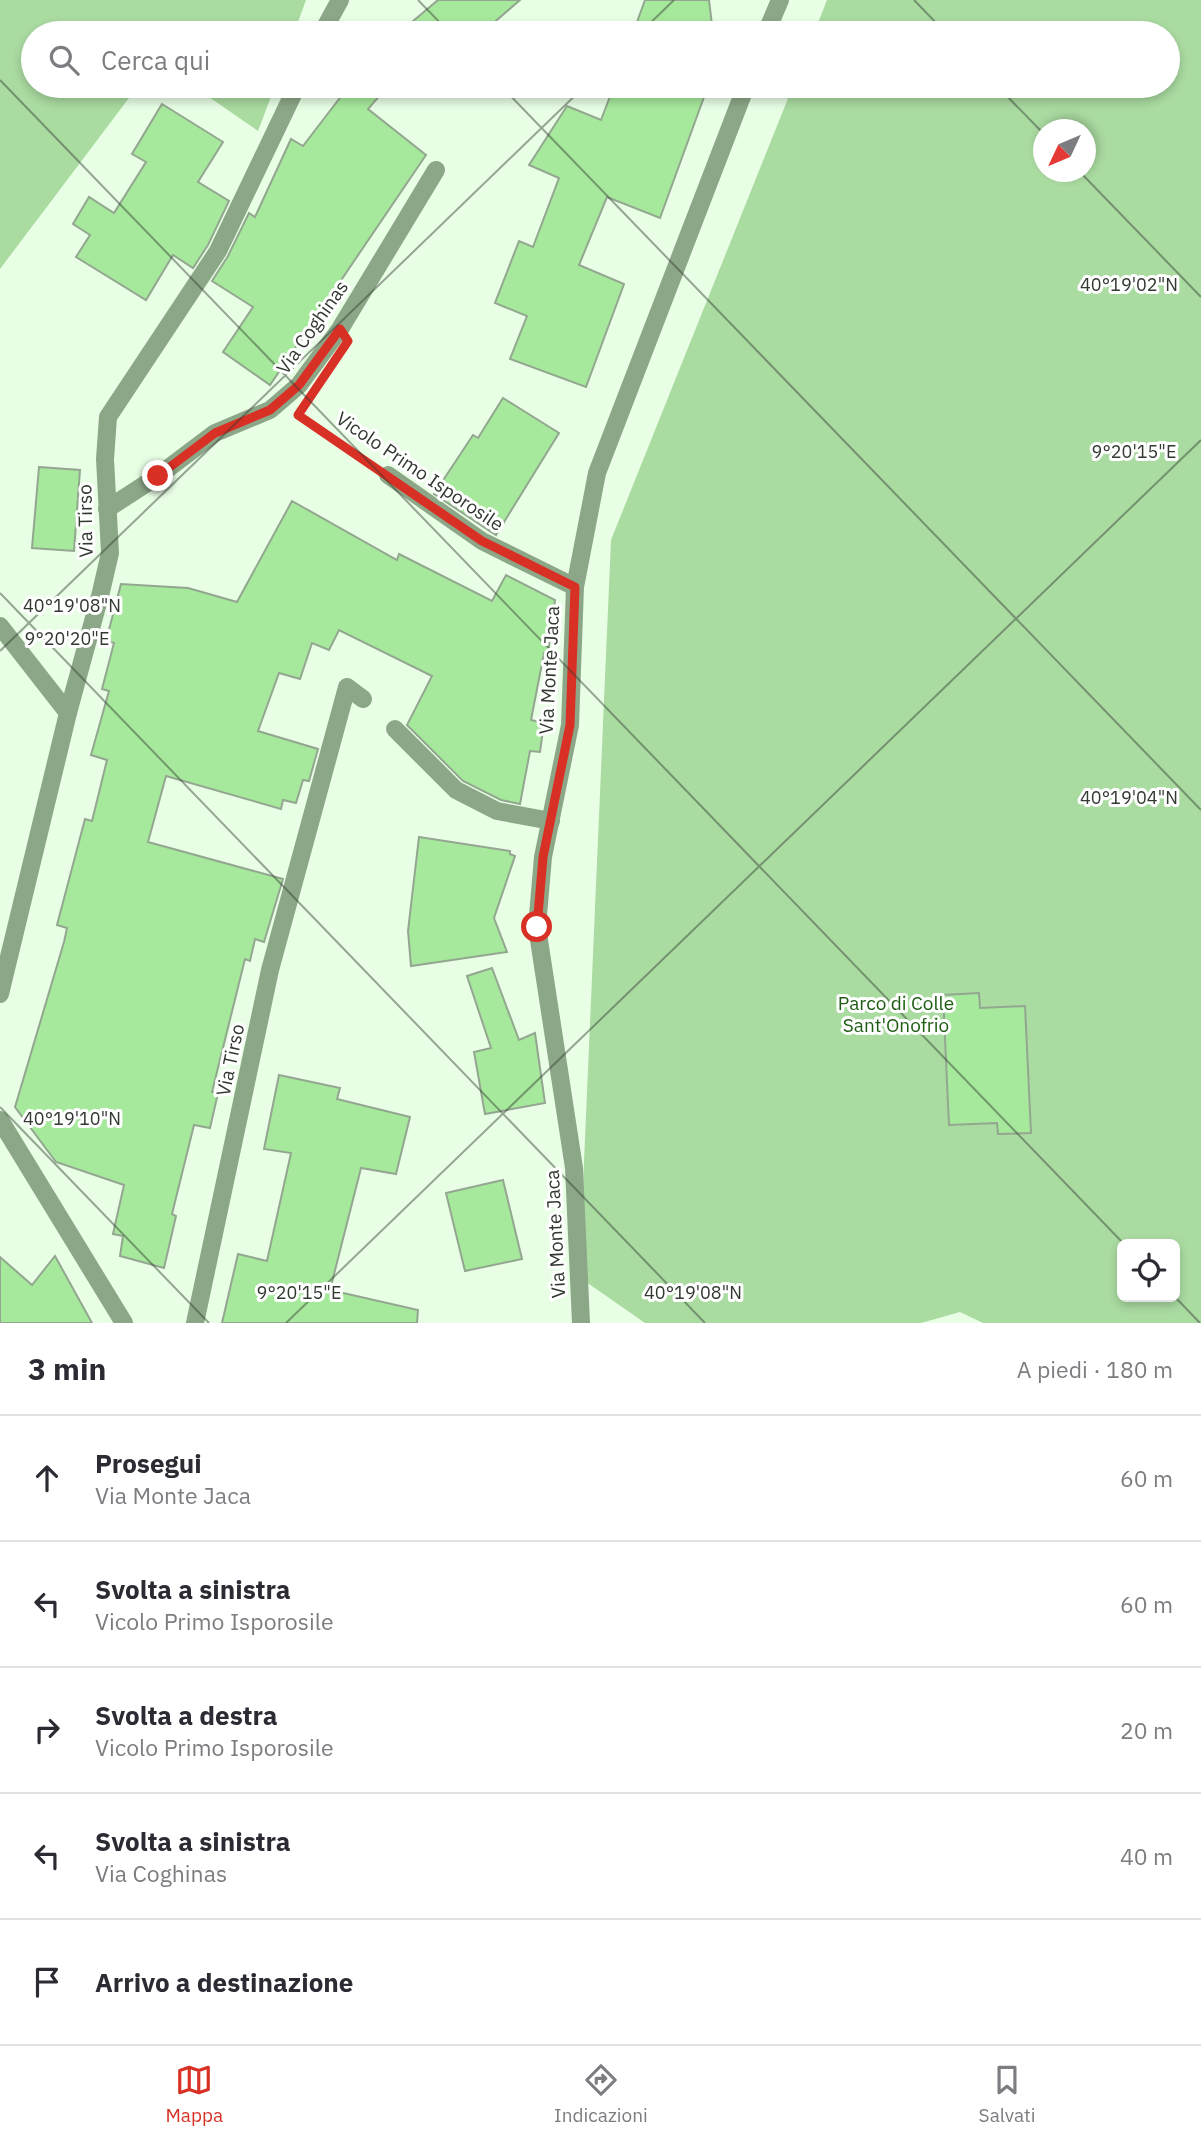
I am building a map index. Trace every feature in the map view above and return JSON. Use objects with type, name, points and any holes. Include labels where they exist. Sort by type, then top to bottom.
[{"type":"street","points":[[329,21],[340,0]]},
{"type":"street","points":[[769,21],[774,3]]},
{"type":"street","name":"Via Tirso","points":[[0,994],[110,553],[104,459],[108,416],[218,251],[291,98]]},
{"type":"street","name":"Via Monte Jaca","points":[[581,1323],[574,1168],[537,927],[543,857],[570,725],[575,587],[597,473],[741,98]]},
{"type":"street","name":"Via Coghinas","points":[[107,509],[158,476],[215,433],[270,410],[299,385],[340,329],[436,170]]},
{"type":"street","name":"Vicolo Primo Isporosile","points":[[388,475],[482,541],[575,587]]},
{"type":"street","points":[[0,626],[68,713]]},
{"type":"street","name":"Via Tirso","points":[[195,1323],[270,970],[347,687],[363,699]]},
{"type":"street","points":[[395,729],[456,790],[497,811],[551,821]]},
{"type":"street","points":[[0,1120],[124,1323]]},
{"type":"path","name":"Vicolo Primo Isporosile","points":[[298,415],[388,475]]},
{"type":"green space","points":[[0,0],[306,0],[298,21],[21,21],[21,98],[129,98],[0,269]]},
{"type":"green space","name":"Parco di Colle Sant'Onofrio","points":[[827,0],[1201,0],[1201,1323],[983,1323],[960,1312],[921,1323],[645,1323],[579,1277],[611,540],[788,98],[1180,98],[1180,21],[819,21]]},
{"type":"green space","points":[[210,98],[270,98],[258,131]]},
{"type":"building","points":[[438,0],[520,0],[496,21],[413,21]]},
{"type":"building","points":[[645,0],[709,0],[712,21],[637,21]]},
{"type":"building","points":[[340,98],[378,98],[368,109],[426,155],[270,385],[223,352],[253,307],[212,281],[228,256],[249,213],[255,217],[291,139],[303,146]]},
{"type":"building","points":[[609,98],[704,98],[660,218],[607,197],[579,265],[624,284],[586,387],[510,359],[527,316],[495,303],[519,241],[533,247],[559,178],[529,165],[567,106],[601,120]]},
{"type":"building","points":[[162,104],[223,142],[198,182],[229,201],[208,245],[193,268],[173,255],[146,300],[76,257],[90,235],[73,224],[89,197],[114,213],[146,162],[132,154]]},
{"type":"building","points":[[503,398],[559,433],[496,535],[434,494],[473,435],[478,438]]},
{"type":"building","points":[[39,467],[80,470],[74,551],[32,548]]},
{"type":"building","points":[[292,501],[397,560],[399,554],[492,601],[506,575],[555,600],[548,654],[544,653],[531,720],[544,723],[540,752],[530,751],[520,804],[501,800],[463,781],[407,725],[432,676],[339,630],[329,650],[312,643],[300,679],[279,673],[258,731],[318,749],[309,781],[303,780],[296,803],[283,800],[281,809],[166,776],[148,842],[283,879],[264,942],[255,939],[250,961],[245,959],[212,1092],[218,1093],[210,1128],[194,1125],[172,1214],[176,1216],[164,1268],[120,1256],[123,1236],[113,1234],[124,1185],[56,1162],[15,1107],[64,942],[67,928],[57,925],[85,819],[92,821],[107,760],[91,755],[109,691],[102,689],[114,643],[106,641],[121,584],[188,588],[237,602]]},
{"type":"building","points":[[419,837],[510,851],[510,854],[515,856],[494,918],[507,952],[411,966],[408,931]]},
{"type":"building","points":[[492,968],[519,1040],[535,1033],[545,1103],[485,1114],[474,1052],[491,1048],[467,976]]},
{"type":"building","points":[[979,993],[980,1008],[1025,1006],[1031,1133],[998,1134],[997,1123],[949,1125],[943,995]]},
{"type":"building","points":[[279,1075],[340,1088],[337,1099],[410,1117],[396,1174],[361,1168],[330,1290],[418,1310],[417,1323],[222,1323],[238,1254],[267,1261],[291,1153],[264,1149]]},
{"type":"building","points":[[503,1180],[522,1259],[465,1271],[446,1193]]},
{"type":"building","points":[[55,1256],[92,1323],[0,1323],[0,1257],[32,1285]]},
{"type":"route","points":[[158,476],[215,433],[270,410],[299,385],[340,329],[348,341],[298,415],[482,541],[575,587],[570,725],[543,857],[537,927]]}]
